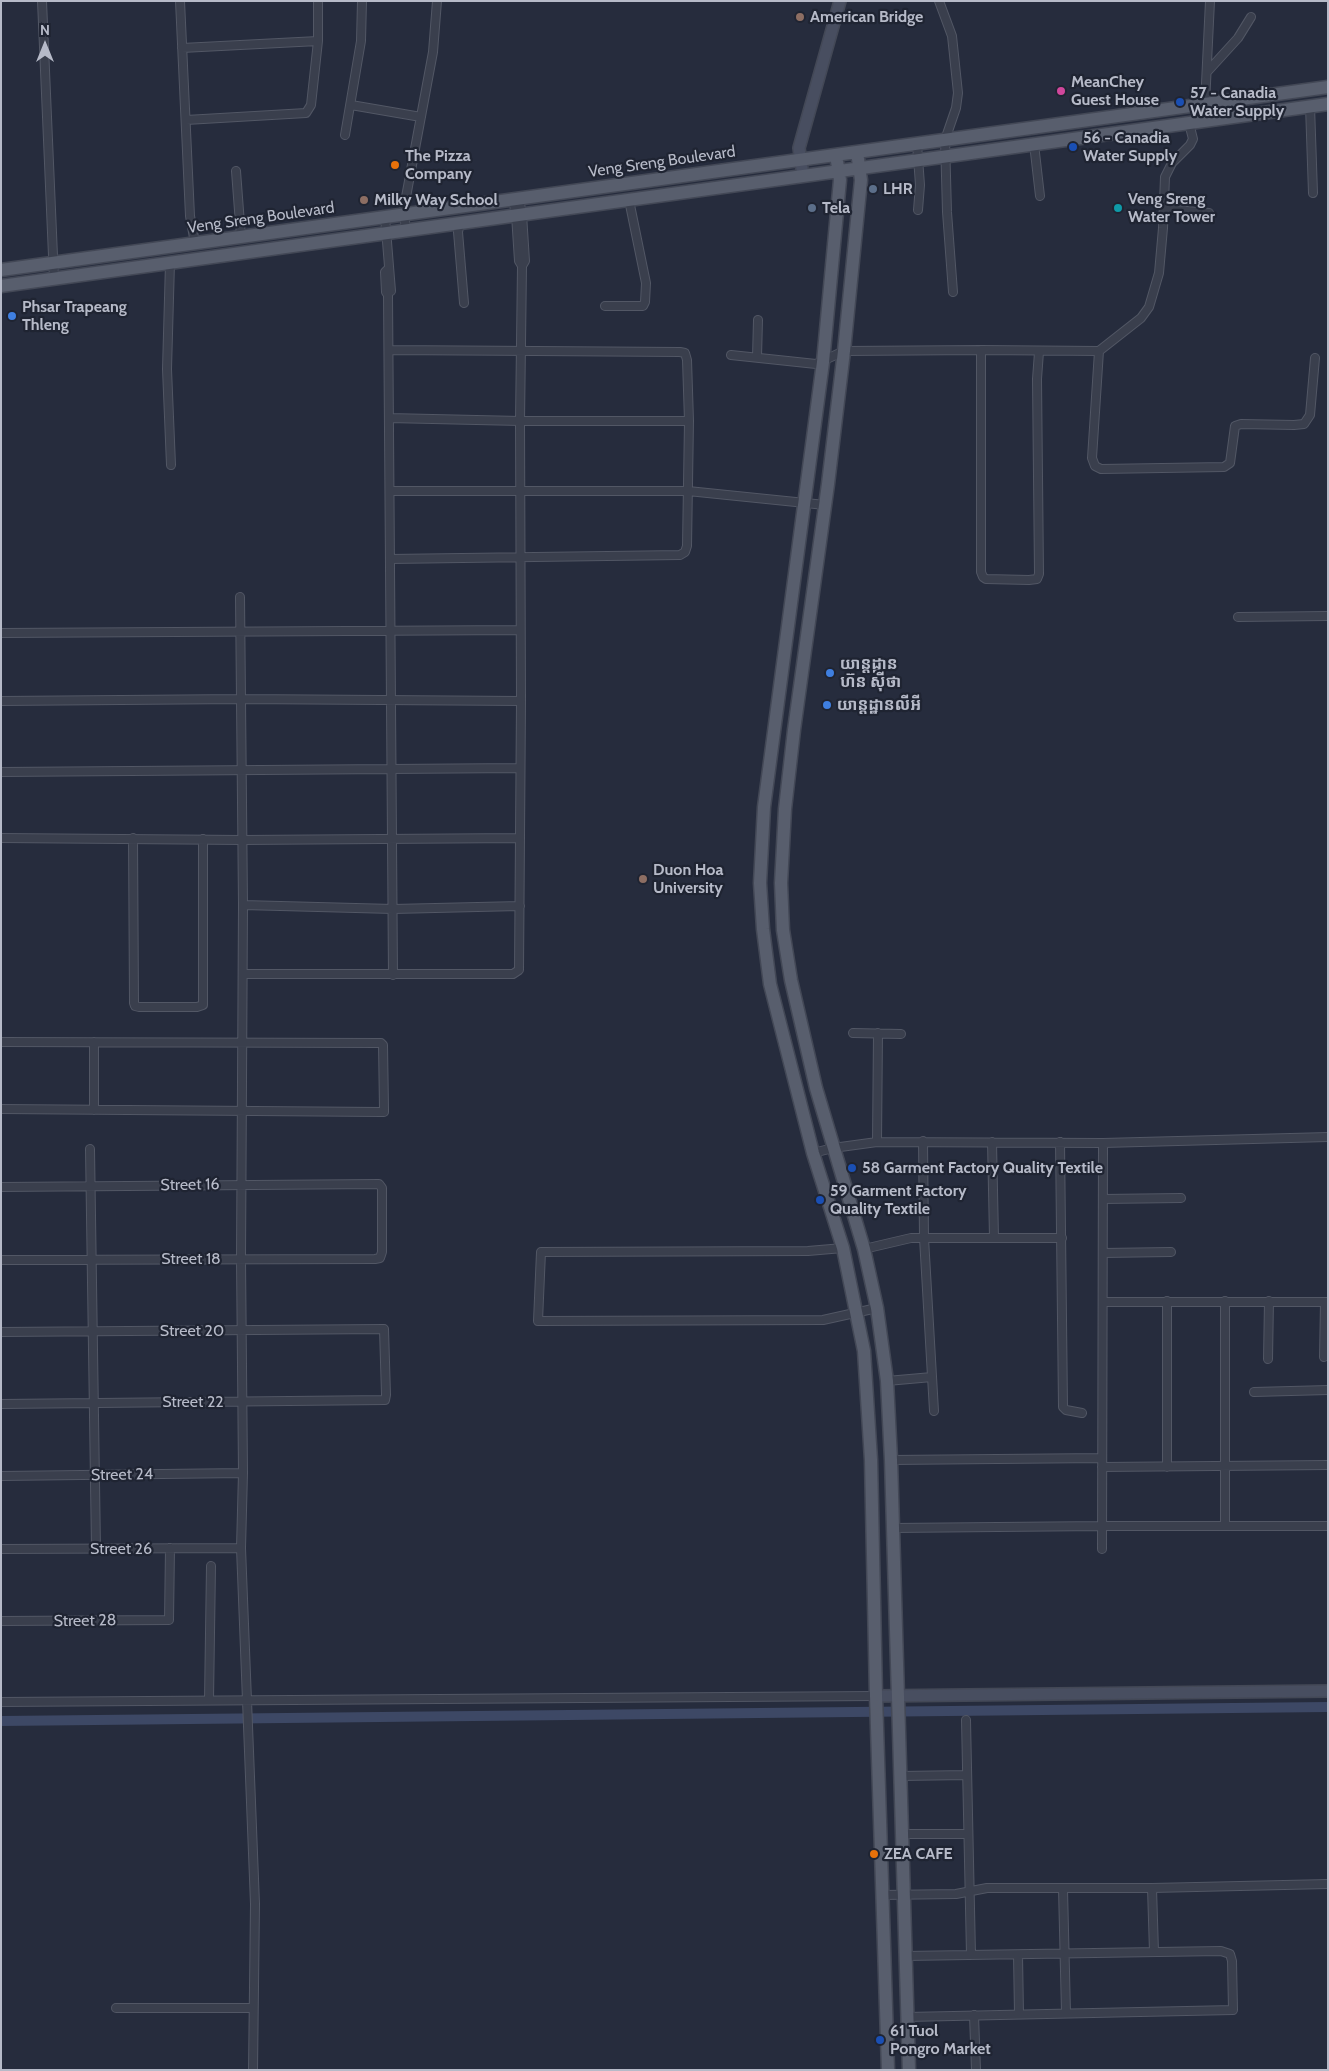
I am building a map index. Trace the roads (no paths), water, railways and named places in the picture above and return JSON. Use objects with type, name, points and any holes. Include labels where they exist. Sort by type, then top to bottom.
[{"type":"main road","name":"Veng Sreng Boulevard","points":[[1,270],[1328,87]]},
{"type":"main road","name":"Veng Sreng Boulevard","points":[[1,286],[1328,104]]},
{"type":"main road","points":[[857,152],[860,180],[858,213],[844,351],[794,730],[783,835],[781,883],[784,930],[791,980],[816,1088],[864,1249],[877,1308],[887,1381],[909,2070]]},
{"type":"main road","points":[[836,155],[840,180],[823,362],[791,592],[762,833],[760,883],[762,929],[770,984],[813,1153],[843,1248],[856,1312],[867,1386],[888,2070]]},
{"type":"main road","points":[[762,833],[783,835]]},
{"type":"main road","points":[[762,929],[784,930]]},
{"type":"street","points":[[42,1],[54,279]]},
{"type":"street","points":[[180,1],[190,216],[195,243]]},
{"type":"street","points":[[186,120],[306,113],[311,105],[318,41],[318,1]]},
{"type":"street","points":[[345,135],[362,41],[362,1]]},
{"type":"street","points":[[406,230],[404,214],[406,197],[433,52],[437,1]]},
{"type":"street","points":[[803,176],[799,148],[840,1]]},
{"type":"street","points":[[939,1],[952,36],[958,93],[956,108],[945,140],[947,212],[953,292]]},
{"type":"street","points":[[1206,104],[1210,1]]},
{"type":"street","points":[[1207,72],[1238,38],[1251,17]]},
{"type":"street","points":[[182,48],[318,41]]},
{"type":"street","points":[[351,105],[421,117]]},
{"type":"street","points":[[1310,106],[1313,193]]},
{"type":"street","points":[[731,356],[816,364],[844,351],[1099,351],[1141,318],[1150,306],[1159,273],[1164,209],[1164,177],[1172,163],[1190,145],[1193,139],[1190,123]]},
{"type":"street","points":[[917,144],[919,160],[918,210]]},
{"type":"street","points":[[1034,144],[1040,196]]},
{"type":"street","points":[[236,171],[241,237]]},
{"type":"street","points":[[243,974],[393,975],[517,973],[520,906],[520,421],[522,266],[519,261],[519,215],[516,199]]},
{"type":"street","points":[[605,306],[643,306],[645,302],[646,283],[629,200]]},
{"type":"street","points":[[1164,209],[1209,213]]},
{"type":"street","points":[[385,217],[388,268],[385,272],[386,292],[388,295],[389,350],[393,975]]},
{"type":"street","points":[[460,223],[460,267],[463,276],[464,303]]},
{"type":"street","points":[[170,263],[167,369],[171,465]]},
{"type":"street","points":[[757,357],[758,320]]},
{"type":"street","points":[[389,350],[680,352],[685,354],[687,360],[689,421],[687,546],[685,552],[680,555],[390,559]]},
{"type":"street","points":[[981,350],[981,572],[982,577],[996,580],[1038,579],[1039,574],[1039,352]]},
{"type":"street","points":[[1099,351],[1092,458],[1095,466],[1101,469],[1224,467],[1230,463],[1236,426],[1240,424],[1304,424],[1310,415],[1315,358]]},
{"type":"street","points":[[389,418],[520,421],[689,421]]},
{"type":"street","points":[[390,491],[688,491],[825,505]]},
{"type":"street","points":[[240,597],[243,905],[241,1185],[243,1473],[241,1548],[254,1904],[253,2070]]},
{"type":"street","points":[[1238,617],[1328,616]]},
{"type":"street","points":[[1,633],[520,630]]},
{"type":"street","points":[[1,701],[241,699],[521,701]]},
{"type":"street","points":[[1,772],[520,768]]},
{"type":"street","points":[[1,838],[242,840],[520,838]]},
{"type":"street","points":[[133,838],[134,1003],[135,1006],[139,1007],[202,1005],[203,839]]},
{"type":"street","points":[[243,905],[392,909],[520,906]]},
{"type":"street","points":[[853,1033],[901,1034]]},
{"type":"street","points":[[877,1142],[878,1033]]},
{"type":"street","points":[[1,1042],[383,1044],[384,1112],[1,1109]]},
{"type":"street","points":[[94,1042],[94,1110]]},
{"type":"street","points":[[813,1153],[833,1148],[877,1142],[1103,1143],[1328,1137]]},
{"type":"street","points":[[923,1141],[924,1238],[934,1411]]},
{"type":"street","points":[[992,1142],[994,1238]]},
{"type":"street","points":[[1060,1142],[1062,1406],[1066,1410],[1082,1413]]},
{"type":"street","points":[[1102,1549],[1103,1143]]},
{"type":"street","points":[[90,1149],[96,1549]]},
{"type":"street","name":"Street 16","points":[[1,1187],[379,1184],[382,1188],[382,1252],[380,1258]]},
{"type":"street","points":[[1104,1199],[1181,1198]]},
{"type":"street","points":[[864,1249],[911,1238],[1062,1238]]},
{"type":"street","points":[[843,1248],[808,1251],[541,1252],[538,1321],[823,1320],[877,1308]]},
{"type":"street","points":[[1103,1253],[1171,1252]]},
{"type":"street","name":"Street 18","points":[[1,1260],[380,1258]]},
{"type":"street","points":[[1167,1301],[1167,1467]]},
{"type":"street","points":[[1225,1526],[1226,1301]]},
{"type":"street","points":[[1268,1359],[1269,1301]]},
{"type":"street","points":[[1103,1302],[1326,1302],[1324,1357]]},
{"type":"street","name":"Street 20","points":[[1,1332],[384,1329],[385,1400]]},
{"type":"street","points":[[887,1381],[932,1377]]},
{"type":"street","points":[[1254,1392],[1328,1390]]},
{"type":"street","name":"Street 22","points":[[1,1404],[385,1400]]},
{"type":"street","points":[[891,1460],[1102,1458]]},
{"type":"street","points":[[1102,1467],[1328,1465]]},
{"type":"street","name":"Street 24","points":[[1,1476],[243,1473]]},
{"type":"street","points":[[893,1528],[1328,1526]]},
{"type":"street","name":"Street 28","points":[[1,1622],[169,1620],[170,1548]]},
{"type":"street","name":"Street 26","points":[[1,1549],[241,1548]]},
{"type":"street","points":[[209,1700],[211,1566]]},
{"type":"street","points":[[1,1702],[209,1700],[246,1702],[876,1707],[1328,1691]]},
{"type":"street","points":[[966,1720],[971,1955]]},
{"type":"street","points":[[900,1776],[967,1775]]},
{"type":"street","points":[[902,1834],[968,1834]]},
{"type":"street","points":[[883,1895],[904,1893],[956,1894],[986,1888],[1152,1888],[1328,1884]]},
{"type":"street","points":[[1152,1888],[1154,1952]]},
{"type":"street","points":[[1064,1889],[1066,2013]]},
{"type":"street","points":[[905,1956],[1221,1951],[1230,1954],[1232,1961],[1233,2010],[907,2017]]},
{"type":"street","points":[[1018,1954],[1019,2014]]},
{"type":"street","points":[[116,2008],[253,2008]]},
{"type":"street","points":[[974,2015],[976,2070]]},
{"type":"waterway","points":[[1,1721],[1328,1707]]},
{"type":"place","name":"American Bridge","points":[[800,17]]},
{"type":"place","name":"MeanChey Guest House","points":[[1061,91]]},
{"type":"place","name":"57 - Canadia Water Supply","points":[[1180,102]]},
{"type":"place","name":"56 - Canadia Water Supply","points":[[1073,147]]},
{"type":"place","name":"The Pizza Company","points":[[395,165]]},
{"type":"place","name":"LHR","points":[[873,189]]},
{"type":"place","name":"Milky Way School","points":[[364,200]]},
{"type":"place","name":"Tela","points":[[812,208]]},
{"type":"place","name":"Veng Sreng Water Tower","points":[[1118,208]]},
{"type":"place","name":"Phsar Trapeang Thleng","points":[[12,316]]},
{"type":"place","name":"យាន្ដដ្ឋាន ហ៊ន ស៊ីថា","points":[[830,673]]},
{"type":"place","name":"យាន្ដដ្ឋានលីអី","points":[[827,705]]},
{"type":"place","name":"Duon Hoa University","points":[[643,879]]},
{"type":"place","name":"58 Garment Factory Quality Textile","points":[[852,1168]]},
{"type":"place","name":"59 Garment Factory Quality Textile","points":[[820,1200]]},
{"type":"place","name":"ZEA CAFE","points":[[874,1854]]},
{"type":"place","name":"61 Tuol Pongro Market","points":[[880,2040]]}]
